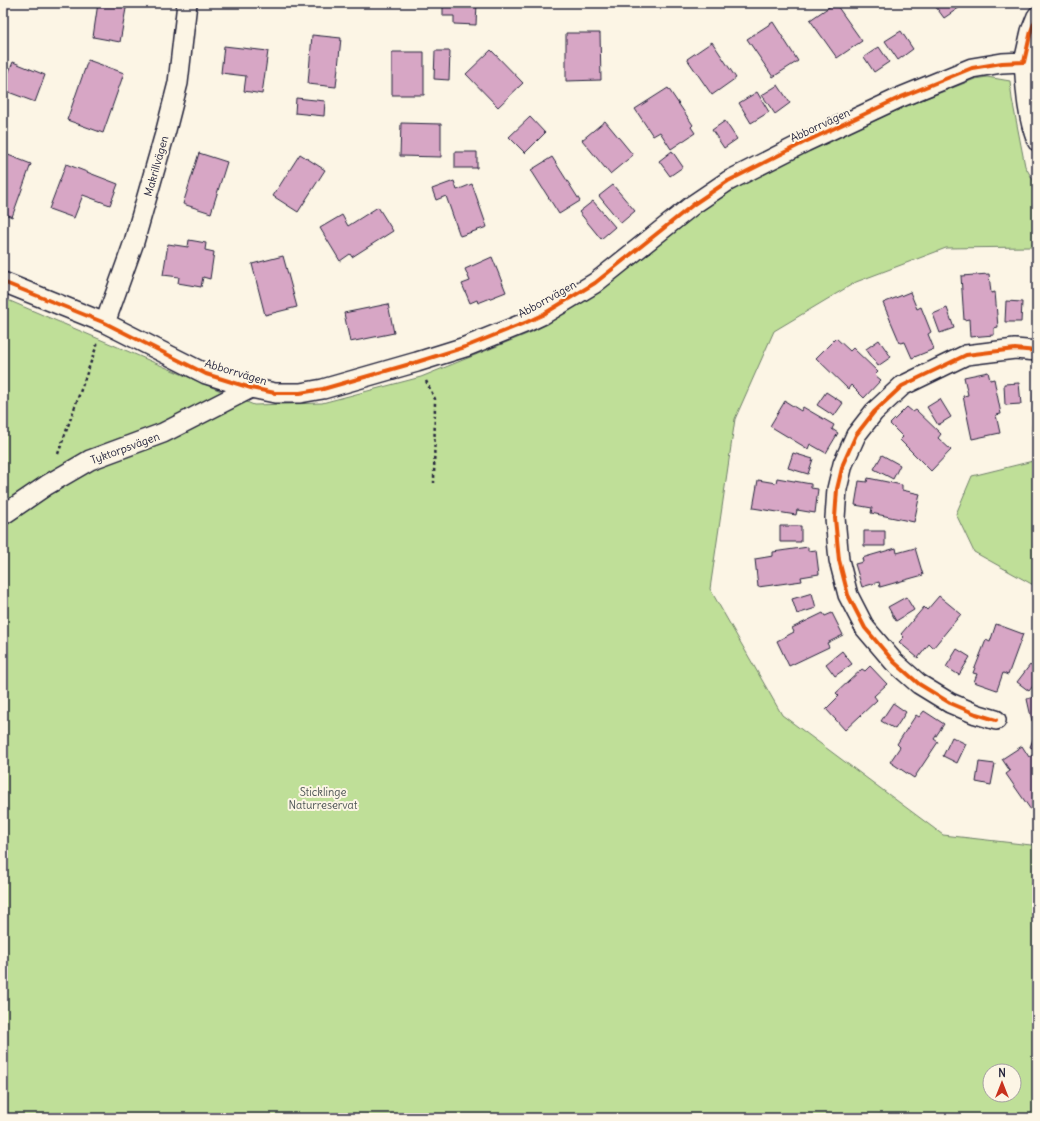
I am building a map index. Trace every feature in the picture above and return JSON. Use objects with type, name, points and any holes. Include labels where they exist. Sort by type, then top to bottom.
[{"type":"street","name":"Makrillvägen","points":[[105,324],[134,242],[166,130],[178,83],[187,3]]},
{"type":"street","points":[[1037,16],[1031,31],[1024,62],[1027,103],[1037,141]]},
{"type":"street","name":"Abborrvägen","points":[[3,282],[105,324],[206,374],[251,388],[275,393],[300,393],[323,389],[465,347],[527,322],[542,315],[595,283],[694,204],[728,181],[798,145],[901,97],[972,68],[1002,63],[1024,62]]},
{"type":"street","points":[[996,720],[976,714],[950,702],[920,684],[894,662],[865,628],[848,595],[839,560],[835,518],[837,489],[843,464],[856,435],[874,412],[902,386],[966,355],[1016,349],[1037,351]]},
{"type":"street","name":"Tyktorpsvägen","points":[[3,515],[47,485],[90,460],[164,433],[251,388]]},
{"type":"path","points":[[57,456],[105,324]]},
{"type":"path","points":[[417,362],[436,399],[434,483]]},
{"type":"green space","name":"Sticklinge Naturreservat","points":[[987,77],[1010,81],[1025,166],[1037,187],[1037,249],[1032,247],[946,248],[856,282],[774,331],[735,419],[710,589],[782,715],[943,835],[1031,845],[1037,840],[1037,1118],[3,1118],[3,298],[254,405],[322,403],[421,377],[532,332],[610,284],[689,219],[742,184],[904,107],[975,79]]},
{"type":"green space","points":[[1037,460],[1037,587],[974,552],[956,514],[972,476]]},
{"type":"building","points":[[98,3],[127,3],[120,42],[93,37]]},
{"type":"building","points":[[443,3],[477,3],[476,25],[454,24],[454,16],[443,16]]},
{"type":"building","points":[[835,3],[862,41],[837,58],[810,20]]},
{"type":"building","points":[[933,3],[966,3],[944,18]]},
{"type":"building","points":[[773,22],[798,61],[773,77],[747,39]]},
{"type":"building","points":[[901,31],[913,49],[898,60],[885,41]]},
{"type":"building","points":[[566,33],[600,33],[601,80],[566,81]]},
{"type":"building","points":[[312,35],[341,38],[336,87],[308,84]]},
{"type":"building","points":[[712,42],[736,78],[712,95],[687,59]]},
{"type":"building","points":[[224,46],[268,51],[262,94],[244,91],[246,76],[221,73]]},
{"type":"building","points":[[879,47],[889,62],[874,72],[864,57]]},
{"type":"building","points":[[491,50],[523,83],[498,107],[466,74]]},
{"type":"building","points":[[435,51],[450,51],[449,80],[434,79]]},
{"type":"building","points":[[392,52],[424,52],[424,95],[392,95]]},
{"type":"building","points":[[88,60],[124,73],[103,133],[67,120]]},
{"type":"building","points":[[13,62],[45,75],[35,102],[3,90],[3,86]]},
{"type":"building","points":[[778,85],[790,103],[775,114],[762,95]]},
{"type":"building","points":[[668,88],[693,125],[691,127],[695,133],[671,149],[660,132],[653,136],[635,109]]},
{"type":"building","points":[[757,92],[769,112],[751,123],[739,103]]},
{"type":"building","points":[[296,98],[325,101],[324,116],[295,113]]},
{"type":"building","points":[[530,117],[545,133],[525,153],[509,137]]},
{"type":"building","points":[[605,121],[633,155],[610,174],[582,140]]},
{"type":"building","points":[[725,121],[737,139],[724,148],[712,130]]},
{"type":"building","points":[[401,123],[441,124],[441,157],[400,156]]},
{"type":"building","points":[[672,151],[683,167],[670,176],[659,161]]},
{"type":"building","points":[[455,152],[477,152],[477,168],[455,168]]},
{"type":"building","points":[[3,153],[31,164],[12,217],[3,213]]},
{"type":"building","points":[[199,153],[227,162],[211,213],[183,204]]},
{"type":"building","points":[[300,154],[325,170],[298,212],[273,196]]},
{"type":"building","points":[[552,157],[580,201],[559,214],[531,170]]},
{"type":"building","points":[[66,164],[118,184],[110,205],[83,195],[74,218],[49,209]]},
{"type":"building","points":[[454,181],[457,190],[472,184],[487,227],[460,236],[446,196],[436,200],[432,189]]},
{"type":"building","points":[[613,185],[635,211],[621,223],[599,196]]},
{"type":"building","points":[[593,201],[615,227],[601,239],[579,212]]},
{"type":"building","points":[[378,207],[393,231],[352,257],[350,254],[340,261],[320,228],[342,215],[348,226]]},
{"type":"building","points":[[189,240],[206,243],[205,250],[214,252],[210,279],[203,277],[201,287],[178,283],[179,277],[163,275],[168,244],[188,247]]},
{"type":"building","points":[[283,256],[297,307],[265,315],[252,264]]},
{"type":"building","points":[[492,257],[506,292],[478,303],[477,300],[470,303],[462,284],[470,281],[465,269]]},
{"type":"building","points":[[989,274],[991,293],[995,292],[998,327],[994,328],[994,335],[970,337],[969,319],[964,320],[961,276]]},
{"type":"building","points":[[1037,275],[1037,317],[1034,317]]},
{"type":"building","points":[[910,292],[917,309],[921,307],[931,332],[928,334],[934,349],[912,358],[905,342],[900,343],[883,303]]},
{"type":"building","points":[[1006,301],[1022,302],[1021,322],[1005,322]]},
{"type":"building","points":[[388,304],[394,333],[350,342],[344,313]]},
{"type":"building","points":[[947,308],[954,328],[940,333],[933,314]]},
{"type":"building","points":[[836,338],[850,351],[853,348],[878,372],[875,375],[881,380],[864,398],[851,385],[848,389],[816,358]]},
{"type":"building","points":[[879,340],[891,357],[878,366],[866,349]]},
{"type":"building","points":[[988,372],[990,380],[994,379],[1001,414],[996,415],[1000,433],[972,439],[963,396],[968,395],[964,377]]},
{"type":"building","points":[[1019,383],[1021,404],[1005,405],[1004,384]]},
{"type":"building","points":[[1034,390],[1037,391],[1037,435],[1032,434]]},
{"type":"building","points":[[826,392],[843,403],[834,416],[817,405]]},
{"type":"building","points":[[940,399],[951,417],[938,425],[927,407]]},
{"type":"building","points":[[785,401],[801,411],[803,407],[834,425],[832,429],[838,433],[826,453],[810,444],[808,449],[770,426]]},
{"type":"building","points":[[907,407],[913,412],[916,410],[941,434],[938,438],[951,450],[931,471],[900,440],[903,437],[890,424]]},
{"type":"building","points":[[793,453],[813,459],[808,474],[788,468]]},
{"type":"building","points":[[882,455],[900,465],[893,479],[874,469]]},
{"type":"building","points":[[777,478],[811,484],[811,488],[818,489],[815,513],[797,510],[796,515],[753,508],[758,480],[776,483]]},
{"type":"building","points":[[868,478],[902,485],[902,490],[920,494],[914,522],[871,513],[872,508],[855,505],[859,481],[867,482]]},
{"type":"building","points":[[780,526],[801,526],[801,542],[780,542]]},
{"type":"building","points":[[864,531],[885,531],[885,546],[864,546]]},
{"type":"building","points":[[808,547],[808,551],[816,550],[819,574],[801,577],[802,581],[758,587],[755,559],[773,556],[773,552]]},
{"type":"building","points":[[896,548],[897,553],[915,548],[923,575],[880,587],[879,582],[862,587],[855,564],[863,562],[862,558]]},
{"type":"building","points":[[812,593],[816,608],[797,614],[792,599]]},
{"type":"building","points":[[939,596],[961,614],[933,648],[929,644],[918,658],[899,642],[904,637],[901,634],[924,607],[927,610]]},
{"type":"building","points":[[906,597],[914,610],[896,621],[888,607]]},
{"type":"building","points":[[823,613],[825,616],[832,613],[843,635],[827,643],[829,647],[789,666],[777,641],[794,632],[792,628]]},
{"type":"building","points":[[996,624],[1023,634],[1008,675],[1003,673],[997,690],[974,682],[977,674],[973,673],[986,640],[990,642]]},
{"type":"building","points":[[957,649],[970,657],[959,675],[946,667]]},
{"type":"building","points":[[842,651],[852,664],[835,676],[826,664]]},
{"type":"building","points":[[1030,665],[1037,671],[1037,681],[1029,691],[1017,682]]},
{"type":"building","points":[[870,666],[887,684],[874,696],[877,700],[845,730],[826,709],[839,696],[836,693],[862,669],[865,671]]},
{"type":"building","points":[[1037,696],[1037,719],[1032,721],[1027,699]]},
{"type":"building","points":[[893,703],[906,712],[895,729],[881,721]]},
{"type":"building","points":[[924,711],[944,724],[934,739],[938,742],[914,778],[890,762],[900,747],[897,744],[916,715],[919,717]]},
{"type":"building","points":[[1036,732],[1037,733],[1037,750],[1030,747]]},
{"type":"building","points":[[952,737],[966,744],[957,763],[943,756]]},
{"type":"building","points":[[1022,746],[1029,757],[1033,755],[1037,761],[1037,806],[1031,810],[1006,774],[1010,771],[1002,759]]},
{"type":"building","points":[[979,762],[995,764],[991,785],[976,782]]},
{"type":"cycle path","points":[[3,282],[105,323],[206,374],[251,388],[275,393],[300,393],[323,389],[465,347],[542,315],[595,283],[694,204],[728,181],[805,142],[901,97],[972,68],[1002,63],[1024,62],[1031,31],[1037,16]]},
{"type":"cycle path","points":[[996,720],[976,714],[950,703],[919,684],[894,662],[865,628],[848,595],[839,560],[835,518],[837,489],[843,464],[856,435],[874,412],[902,386],[966,355],[1015,349],[1037,351]]}]
